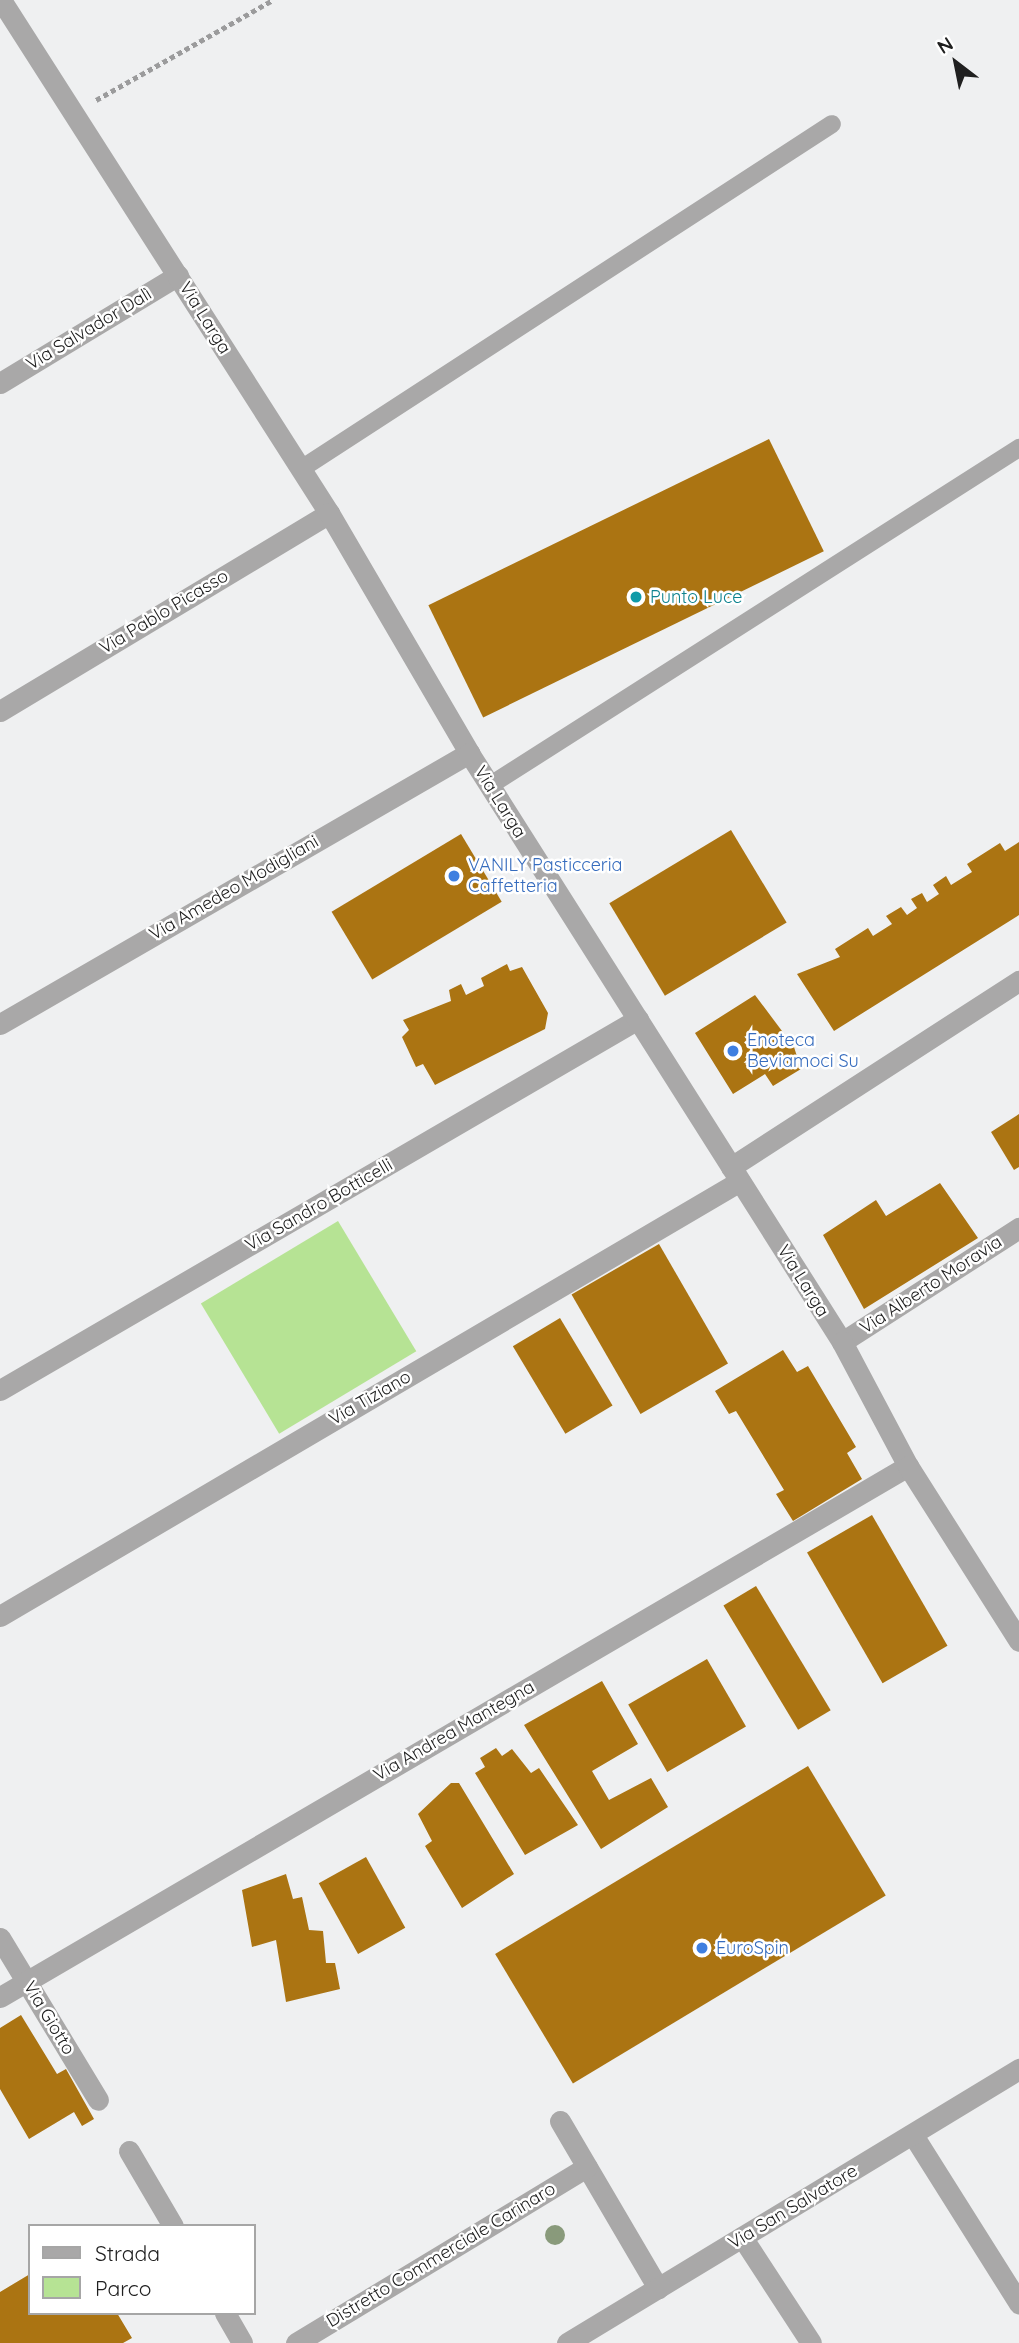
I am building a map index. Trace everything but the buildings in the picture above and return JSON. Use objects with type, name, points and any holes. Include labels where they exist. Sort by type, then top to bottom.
[{"type":"street","name":"Via Larga","points":[[1,0],[329,513],[468,753],[842,1342],[908,1466],[1019,1641]]},
{"type":"street","name":"Via Salvador Dalì","points":[[0,383],[178,275]]},
{"type":"street","name":"Via Pablo Picasso","points":[[0,711],[329,513]]},
{"type":"street","name":"Via Amedeo Modigliani","points":[[0,1024],[468,753]]},
{"type":"street","name":"Via Tiziano","points":[[0,1616],[736,1174],[1019,981]]},
{"type":"street","name":"Via Sandro Botticelli","points":[[0,1390],[638,1019]]},
{"type":"street","name":"Via Alberto Moravia","points":[[842,1342],[1019,1228]]},
{"type":"street","name":"Via Andrea Mantegna","points":[[0,1997],[908,1466]]},
{"type":"street","name":"Via Giotto","points":[[0,1938],[99,2100]]},
{"type":"street","name":"Via San Salvatore","points":[[567,2343],[1019,2069]]},
{"type":"street","points":[[560,2122],[658,2288]]},
{"type":"street","points":[[914,2135],[1019,2303]]},
{"type":"street","points":[[129,2151],[172,2224]]},
{"type":"street","name":"Distretto Commerciale Carinaro","points":[[296,2343],[587,2167]]},
{"type":"street","points":[[742,2237],[811,2343]]},
{"type":"street","points":[[226,2315],[242,2343]]},
{"type":"lane","points":[[301,469],[832,124]]},
{"type":"lane","points":[[489,786],[1019,448]]},
{"type":"path","points":[[74,113],[273,0]]},
{"type":"green space","points":[[338,1221],[416,1351],[279,1434],[201,1303]]},
{"type":"place","name":"Punto Luce","points":[[636,597]]},
{"type":"place","name":"VANILY Pasticceria Caffetteria","points":[[454,876]]},
{"type":"place","name":"Enoteca Beviamoci Su","points":[[733,1051]]},
{"type":"place","name":"EuroSpin","points":[[702,1948]]}]
